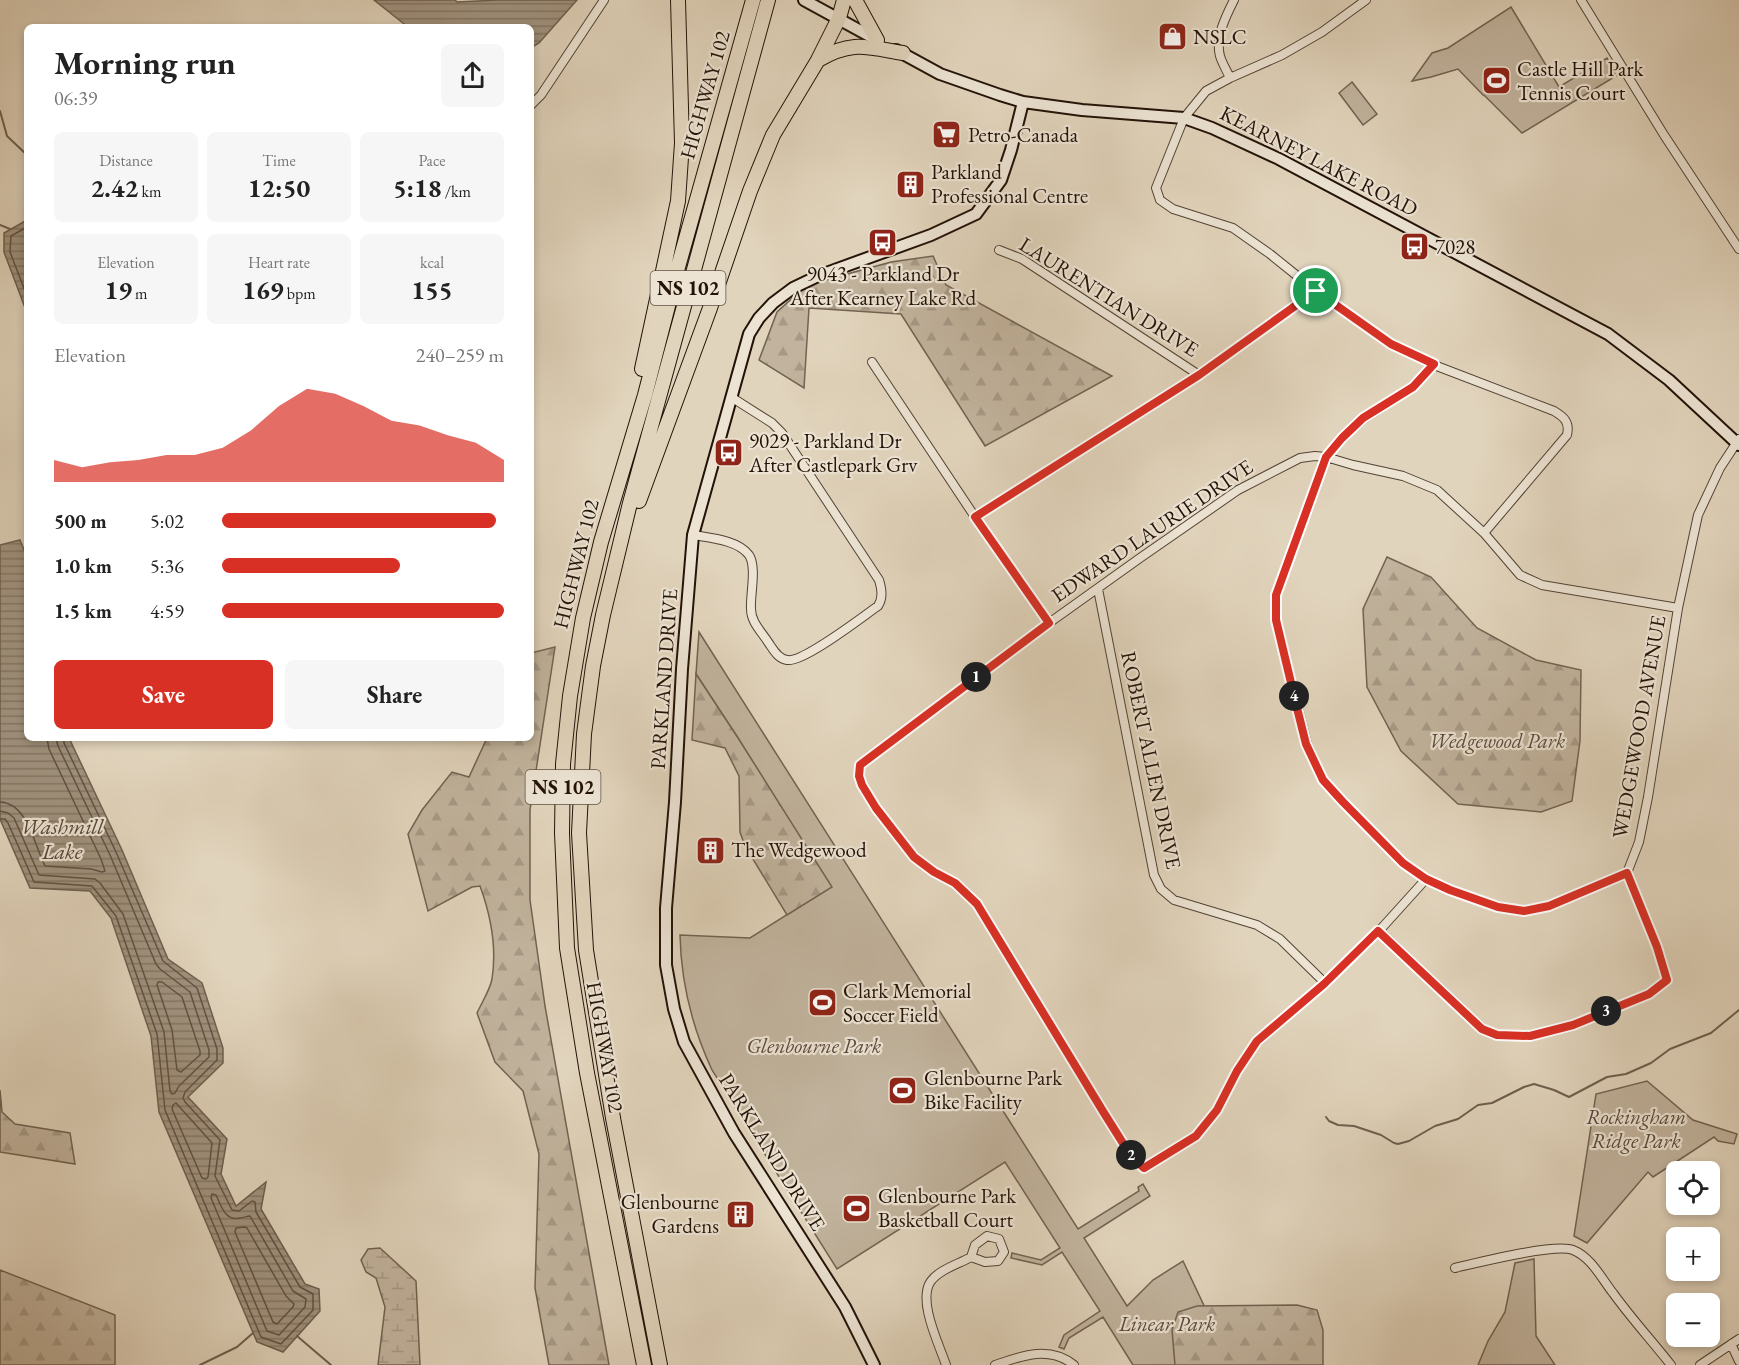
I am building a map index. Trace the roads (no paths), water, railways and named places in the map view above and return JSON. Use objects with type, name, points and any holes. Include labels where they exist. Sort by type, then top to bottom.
[{"type":"highway","points":[[612,504],[678,201],[682,143],[678,0]]},
{"type":"highway","points":[[614,571],[758,172],[773,135],[818,60],[839,18],[844,0]]},
{"type":"highway","points":[[855,0],[877,40]]},
{"type":"highway","name":"HIGHWAY 102","points":[[644,1365],[587,1073],[567,948],[562,833],[563,764],[570,696],[583,618],[612,504],[645,395],[678,267],[760,2]]},
{"type":"highway","name":"HIGHWAY 102","points":[[660,1365],[613,1118],[586,950],[579,833],[584,734],[603,615],[760,2]]},
{"type":"highway","points":[[818,60],[832,51],[848,47],[865,47],[903,53]]},
{"type":"street","points":[[534,102],[604,0]]},
{"type":"street","name":"KEARNEY LAKE ROAD","points":[[804,0],[940,74],[1000,95],[1023,102],[1082,110],[1184,118],[1212,128],[1279,159],[1608,334],[1669,380],[1738,442]]},
{"type":"street","points":[[1230,78],[1220,55],[1220,35],[1234,0]]},
{"type":"street","points":[[1366,0],[1322,32],[1282,55],[1230,78],[1206,92],[1184,118],[1156,188],[1160,200],[1173,209],[1233,228],[1391,344],[1434,364],[1564,416],[1569,427],[1567,435],[1484,533]]},
{"type":"street","points":[[1581,0],[1664,135],[1739,249]]},
{"type":"street","name":"PARKLAND DRIVE","points":[[874,1365],[845,1307],[714,1098],[684,1042],[674,1009],[666,965],[666,908],[693,535],[749,334],[759,318],[773,303],[793,288],[818,276],[931,235],[976,214],[1001,180],[1023,102]]},
{"type":"street","name":"LAURENTIAN DRIVE","points":[[999,250],[1022,259],[1199,375]]},
{"type":"street","points":[[975,517],[1199,375],[1316,291]]},
{"type":"street","points":[[872,362],[1049,623]]},
{"type":"street","points":[[1378,931],[1482,1029],[1497,1035],[1530,1036],[1573,1025],[1649,994],[1667,980],[1657,947],[1627,873],[1549,906],[1524,911],[1498,907],[1450,890],[1426,879],[1403,863],[1323,780],[1306,744],[1276,620],[1276,595],[1326,457],[1363,418],[1413,387],[1434,364]]},
{"type":"street","points":[[693,535],[710,537],[732,544],[742,548],[751,556],[753,621],[775,653],[786,660],[795,660],[813,651],[878,606],[881,601],[882,590],[879,580],[782,434],[772,423],[731,397]]},
{"type":"street","name":"WEDGEWOOD AVENUE","points":[[1627,873],[1639,842],[1648,797],[1678,608],[1698,515],[1720,468],[1738,442]]},
{"type":"street","points":[[1326,457],[1402,476],[1437,490],[1484,533],[1520,574],[1542,585],[1678,608]]},
{"type":"street","name":"EDWARD LAURIE DRIVE","points":[[1324,984],[1257,1041],[1237,1071],[1217,1110],[1196,1136],[1144,1168],[1131,1156],[977,904],[955,883],[934,872],[914,857],[876,808],[859,776],[860,765],[874,754],[1049,623],[1238,490],[1300,458],[1326,457]]},
{"type":"street","name":"ROBERT ALLEN DRIVE","points":[[1098,589],[1154,875],[1161,889],[1174,900],[1257,925],[1280,939],[1324,984]]},
{"type":"street","points":[[1324,984],[1378,931],[1426,879]]},
{"type":"street","points":[[1455,1268],[1554,1248],[1571,1249],[1580,1254],[1596,1270],[1671,1365]]},
{"type":"street","points":[[946,1365],[926,1306],[927,1292],[931,1281],[941,1272],[971,1257]]},
{"type":"street","points":[[1700,1365],[1735,1342],[1739,1361]]},
{"type":"street","points":[[995,1365],[1033,1353],[1058,1357],[1074,1365]]},
{"type":"water","points":[[374,0],[455,0],[457,2],[577,0],[534,46],[534,24],[404,24]]},
{"type":"water","points":[[24,222],[24,305],[4,252],[4,233]]},
{"type":"water","name":"Washmill Lake","points":[[20,540],[24,550],[24,741],[70,741],[122,850],[168,959],[202,983],[223,1048],[223,1063],[188,1097],[227,1139],[221,1174],[236,1206],[266,1182],[261,1209],[305,1284],[319,1289],[320,1311],[283,1352],[257,1342],[159,1112],[151,1036],[111,918],[90,891],[30,888],[0,819],[0,545]]},
{"type":"waterway","points":[[0,111],[7,136],[24,152]]},
{"type":"waterway","points":[[0,225],[10,229]]},
{"type":"waterway","points":[[1326,1117],[1338,1125],[1354,1126],[1381,1135],[1398,1144],[1409,1141],[1435,1126],[1458,1119],[1478,1105],[1492,1103],[1534,1084],[1569,1097],[1607,1077],[1626,1074],[1651,1063],[1670,1049],[1711,1033],[1739,1010]]},
{"type":"waterway","points":[[200,1365],[237,1347],[253,1333]]},
{"type":"waterway","points":[[297,1336],[331,1365]]},
{"type":"place","name":"NSLC","points":[[1172,37]]},
{"type":"place","name":"Castle Hill Park Tennis Court","points":[[1496,81]]},
{"type":"place","name":"Petro-Canada","points":[[947,135]]},
{"type":"place","name":"Parkland Professional Centre","points":[[910,184]]},
{"type":"place","name":"9043 - Parkland Dr After Kearney Lake Rd","points":[[883,243]]},
{"type":"place","name":"7028","points":[[1414,247]]},
{"type":"place","name":"9029 - Parkland Dr After Castlepark Grv","points":[[728,453]]},
{"type":"place","name":"The Wedgewood","points":[[710,850]]},
{"type":"place","name":"Clark Memorial Soccer Field","points":[[822,1003]]},
{"type":"place","name":"Glenbourne Park Bike Facility","points":[[903,1090]]},
{"type":"place","name":"Glenbourne Park Basketball Court","points":[[857,1208]]},
{"type":"place","name":"Glenbourne Gardens","points":[[740,1214]]},
{"type":"park label","name":"Wedgewood Park","points":[[1497,741]]},
{"type":"park label","name":"Glenbourne Park","points":[[814,1046]]},
{"type":"park label","name":"Rockingham Ridge Park","points":[[1636,1129]]},
{"type":"park label","name":"Linear Park","points":[[1167,1324]]}]
